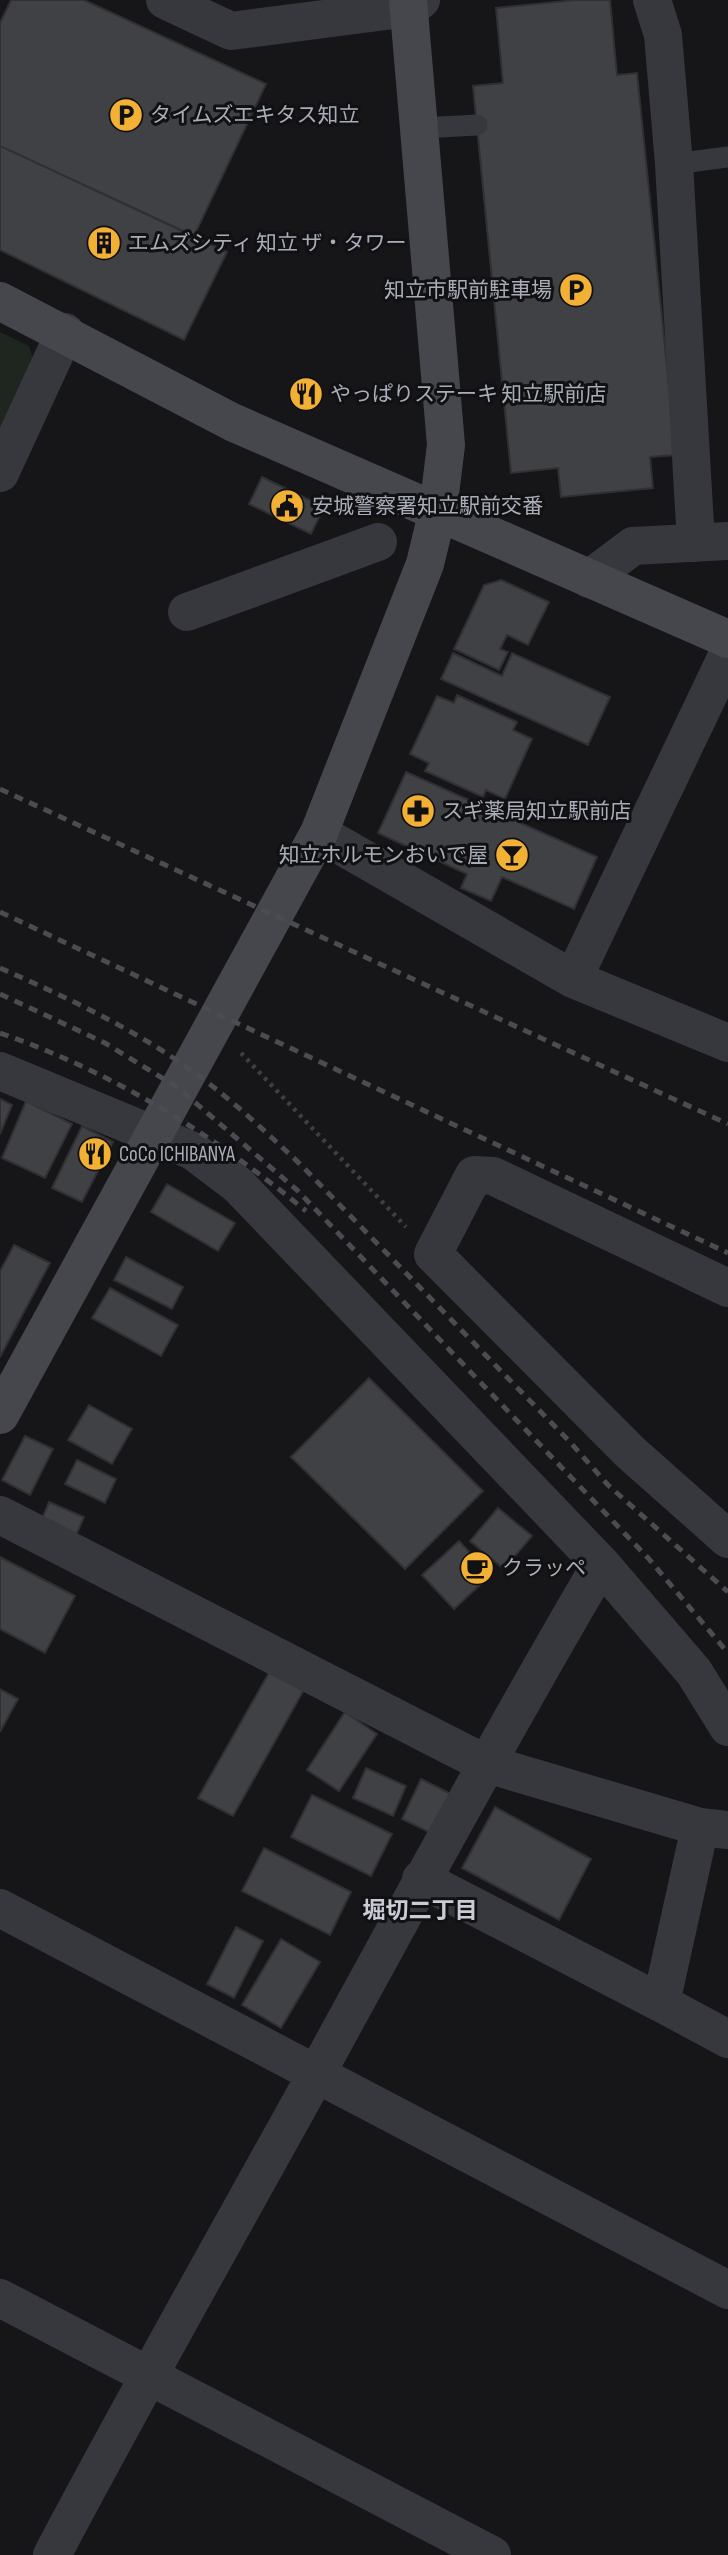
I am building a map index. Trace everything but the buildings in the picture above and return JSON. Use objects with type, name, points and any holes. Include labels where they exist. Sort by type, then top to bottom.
[{"type":"street","points":[[0,1415],[319,833],[425,564],[438,510],[446,445],[413,3],[232,31],[165,0]]},
{"type":"street","points":[[589,579],[633,546],[712,542],[663,35],[652,0]]},
{"type":"street","points":[[0,301],[65,332],[232,422],[728,639]]},
{"type":"street","points":[[0,473],[65,332]]},
{"type":"street","points":[[187,612],[378,542]]},
{"type":"street","points":[[573,979],[728,654]]},
{"type":"street","points":[[319,833],[573,979],[728,1043]]},
{"type":"street","points":[[0,1071],[193,1151],[237,1185],[601,1564],[694,1672],[728,1727]]},
{"type":"street","points":[[728,1288],[493,1176],[474,1175],[433,1254],[630,1452],[728,1539]]},
{"type":"street","points":[[0,1515],[484,1763],[714,1828],[661,2003]]},
{"type":"street","points":[[52,2555],[146,2376],[316,2073],[484,1763],[601,1564]]},
{"type":"street","points":[[421,1879],[728,2039]]},
{"type":"street","points":[[0,1908],[728,2290]]},
{"type":"street","points":[[0,2298],[492,2555]]},
{"type":"lane","points":[[422,128],[477,125]]},
{"type":"lane","points":[[674,164],[728,157]]},
{"type":"path","points":[[240,1053],[433,1254]]},
{"type":"shaded area","points":[[0,332],[29,346],[35,365],[0,433]]},
{"type":"railway","points":[[0,789],[728,1124]]},
{"type":"railway","points":[[0,912],[728,1253]]},
{"type":"railway","points":[[0,968],[72,1001],[143,1039],[188,1068],[232,1102],[301,1165],[569,1441],[608,1485],[728,1592]]},
{"type":"railway","points":[[0,994],[105,1043],[177,1087],[297,1190],[649,1559],[728,1653]]},
{"type":"railway","points":[[0,1033],[83,1067],[161,1108],[235,1157],[306,1211]]},
{"type":"place","name":"タイムズエキタス知立","points":[[126,115]]},
{"type":"place","name":"エムズシティ 知立 ザ・タワー","points":[[104,243]]},
{"type":"place","name":"知立市駅前駐車場","points":[[576,290]]},
{"type":"place","name":"やっぱりステーキ 知立駅前店","points":[[306,394]]},
{"type":"place","name":"安城警察署知立駅前交番","points":[[287,506]]},
{"type":"place","name":"スギ薬局知立駅前店","points":[[418,811]]},
{"type":"place","name":"知立ホルモンおいで屋","points":[[512,855]]},
{"type":"place","name":"CoCo ICHIBANYA","points":[[95,1154]]},
{"type":"place","name":"クラッペ","points":[[477,1568]]},
{"type":"district","name":"堀切二丁目","points":[[420,1910]]}]
